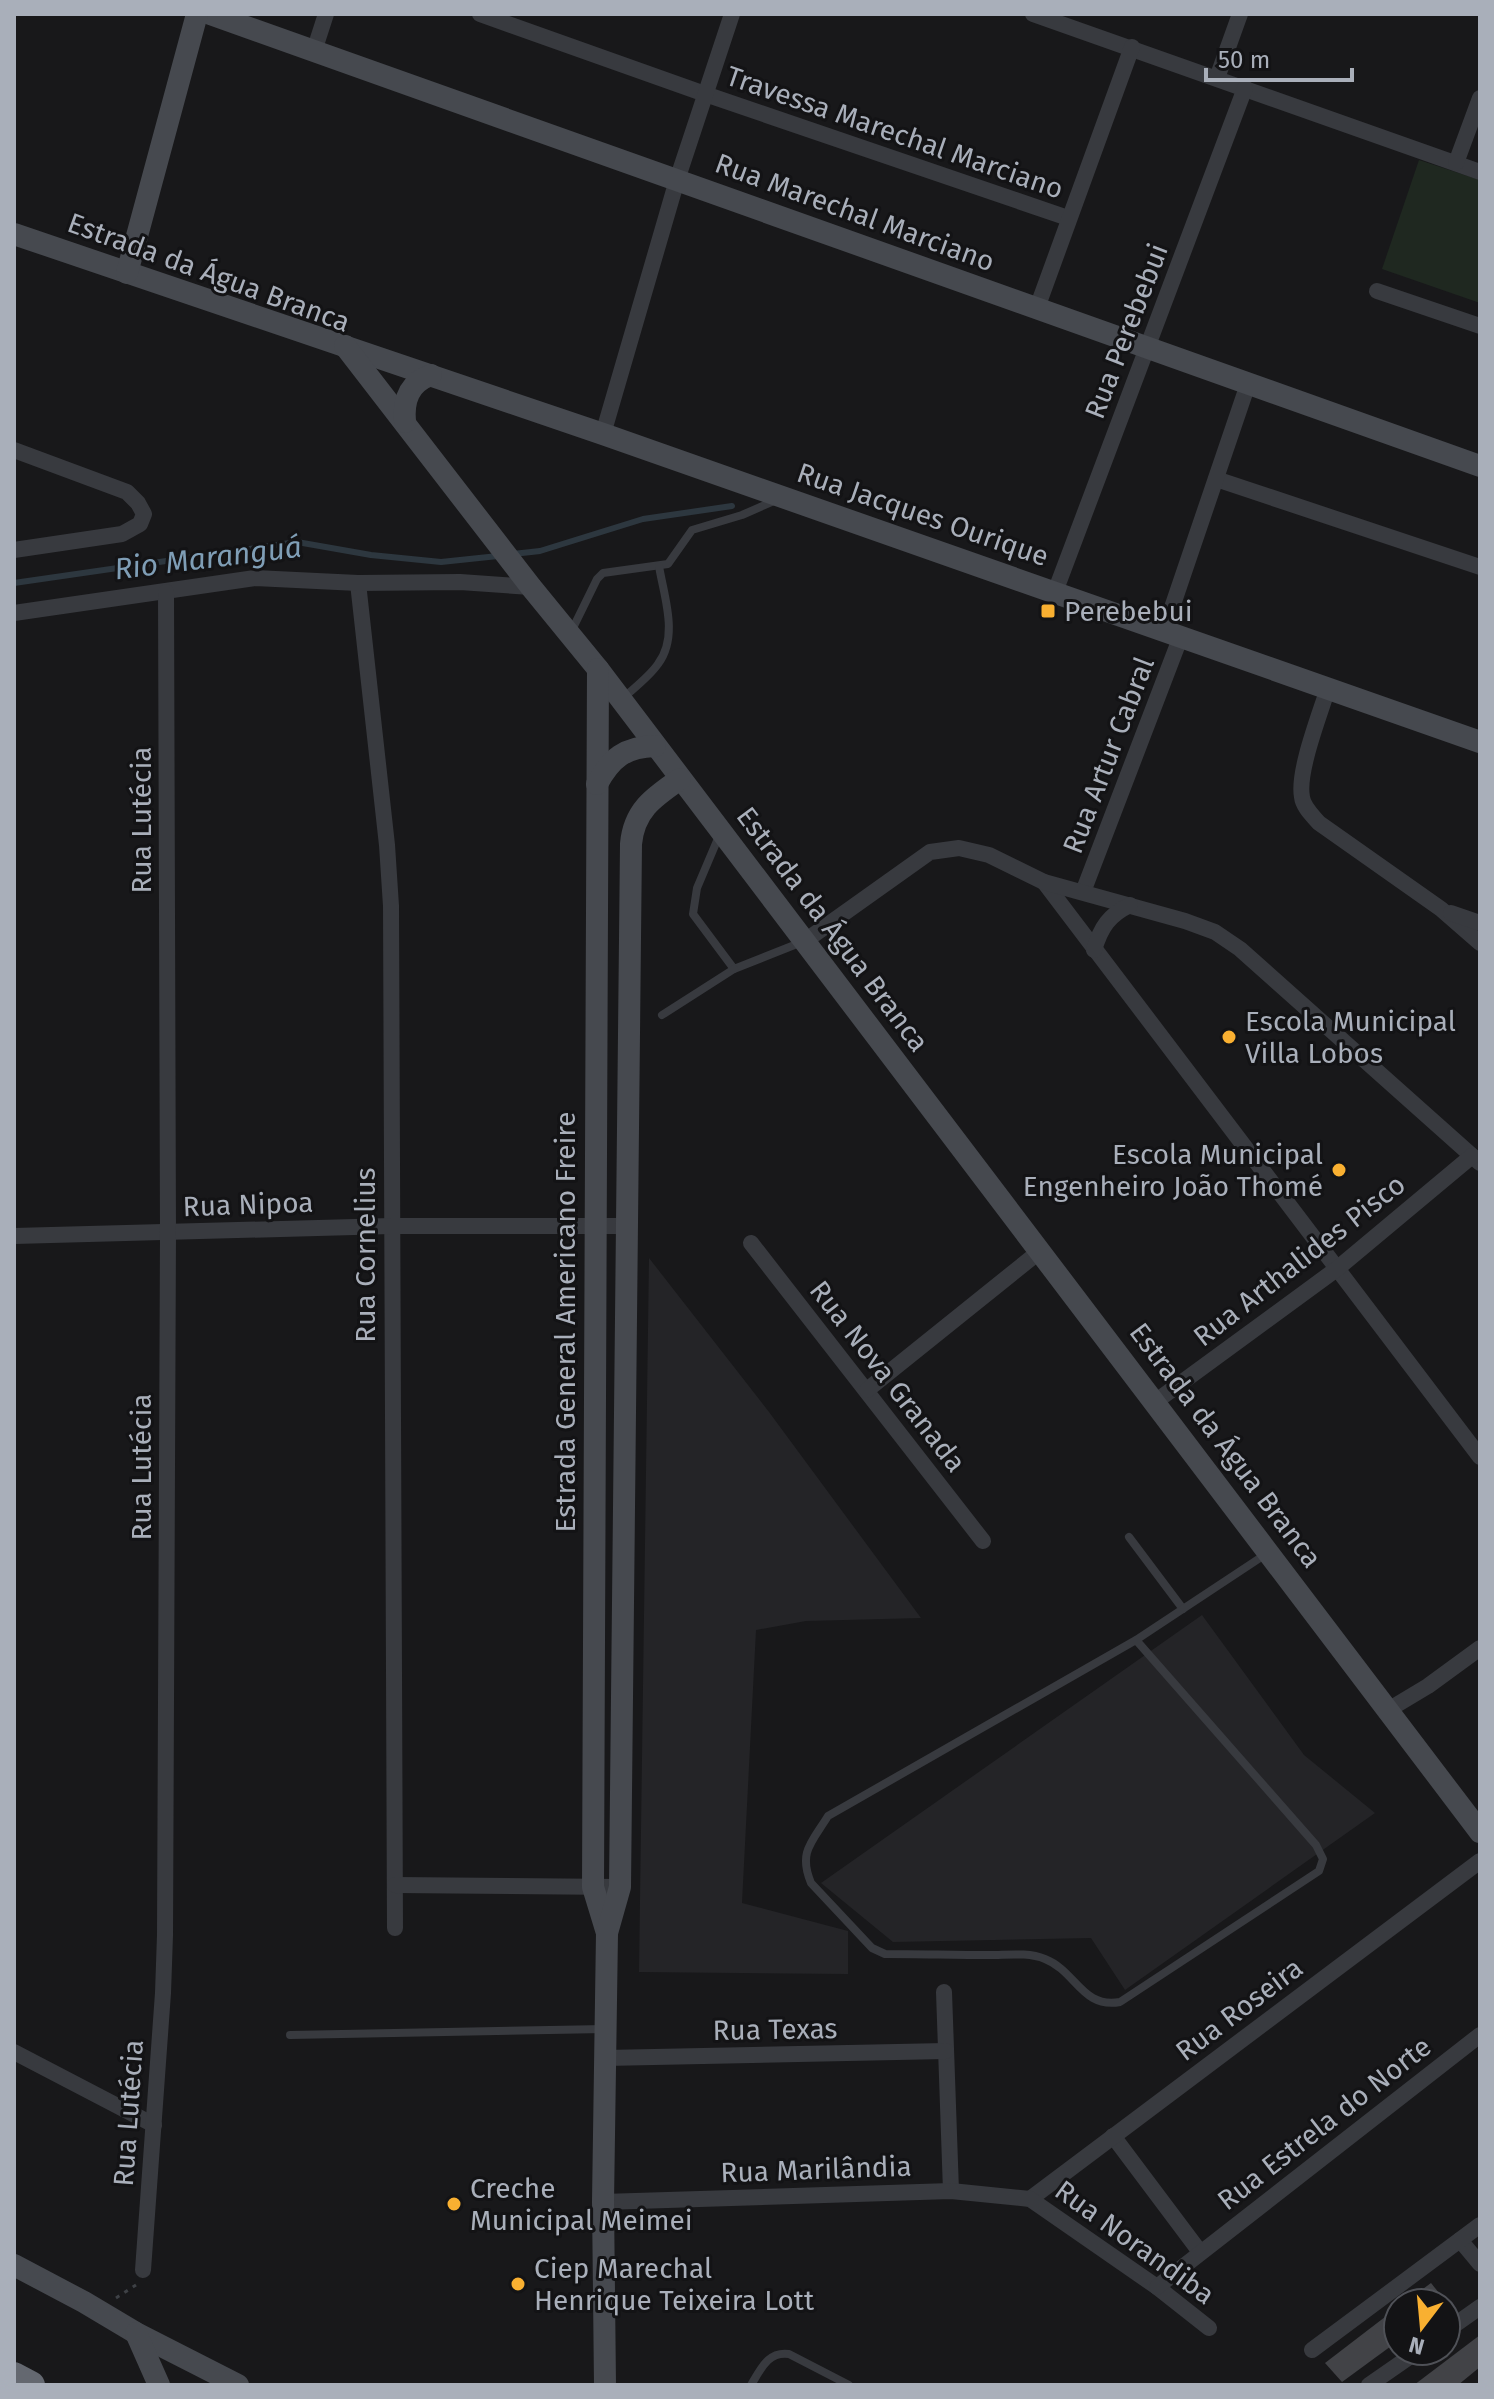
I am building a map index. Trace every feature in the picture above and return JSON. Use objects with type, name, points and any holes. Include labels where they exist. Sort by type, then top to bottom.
[{"type":"highway","points":[[14,2376],[31,2385]]},
{"type":"main road","points":[[127,273],[197,14]]},
{"type":"main road","name":"Rua Marechal Marciano","points":[[210,14],[1480,466]]},
{"type":"main road","name":"Estrada da Água Branca","points":[[14,234],[345,346],[526,581],[598,669],[1270,1551],[1480,1832]]},
{"type":"main road","name":"Rua Jacques Ourique","points":[[345,346],[1480,742]]},
{"type":"main road","points":[[405,422],[407,395],[416,383],[431,375]]},
{"type":"main road","name":"Estrada General Americano Freire","points":[[598,669],[593,1887],[607,1933]]},
{"type":"main road","points":[[597,785],[605,769],[617,756],[632,748],[655,746]]},
{"type":"main road","name":"Estrada General Americano Freire","points":[[605,2385],[603,2202],[607,1933],[620,1887],[632,832],[646,803],[680,779]]},
{"type":"main road","points":[[14,2265],[238,2385]]},
{"type":"main road","points":[[136,2333],[159,2385]]},
{"type":"street","points":[[314,51],[326,14]]},
{"type":"street","name":"Travessa Marechal Marciano","points":[[480,14],[1068,218]]},
{"type":"street","name":"Travessa Marechal Marciano","points":[[603,434],[677,180],[732,14]]},
{"type":"street","points":[[1033,14],[1480,172]]},
{"type":"street","points":[[1217,78],[1240,14]]},
{"type":"street","points":[[1037,308],[1132,47]]},
{"type":"street","name":"Rua Perebebui","points":[[1055,592],[1245,88]]},
{"type":"street","points":[[1456,163],[1480,98]]},
{"type":"street","points":[[1377,291],[1480,326]]},
{"type":"street","name":"Rua Artur Cabral","points":[[1083,892],[1172,634],[1216,479],[1248,384]]},
{"type":"street","points":[[14,450],[127,492],[144,514],[140,524],[122,534],[14,550]]},
{"type":"street","points":[[1216,479],[1480,567]]},
{"type":"street","points":[[14,613],[255,578],[358,583],[526,581]]},
{"type":"street","name":"Rua Cornelius","points":[[358,583],[391,906],[395,1928]]},
{"type":"street","name":"Rua Lutécia","points":[[143,2270],[165,1935],[168,1233],[166,592]]},
{"type":"street","points":[[1328,688],[1306,765],[1302,799],[1319,823],[1441,909],[1480,943]]},
{"type":"street","points":[[805,941],[930,852],[959,848],[989,855],[1044,882],[1215,932],[1240,949],[1476,1160]]},
{"type":"street","points":[[1044,882],[1480,1457]]},
{"type":"street","points":[[1094,950],[1105,922],[1116,911],[1130,905]]},
{"type":"street","points":[[1441,909],[1480,923]]},
{"type":"street","name":"Rua Arthalides Pisco","points":[[1155,1402],[1338,1268],[1476,1160]]},
{"type":"street","name":"Rua Nipoa","points":[[14,1236],[391,1226],[628,1226]]},
{"type":"street","name":"Rua Nova Granada","points":[[751,1243],[983,1541]]},
{"type":"street","points":[[867,1390],[1040,1251]]},
{"type":"street","points":[[1388,1710],[1428,1686],[1480,1648]]},
{"type":"street","name":"Rua Roseira","points":[[1030,2199],[1480,1861]]},
{"type":"street","points":[[395,1885],[620,1887]]},
{"type":"street","points":[[944,1992],[951,2191]]},
{"type":"street","name":"Rua Estrela do Norte","points":[[1157,2287],[1480,2035]]},
{"type":"street","name":"Rua Texas","points":[[605,2058],[946,2051]]},
{"type":"street","points":[[14,2052],[154,2125]]},
{"type":"street","points":[[1113,2136],[1200,2252]]},
{"type":"street","name":"Rua Marilândia","points":[[603,2202],[951,2191],[1030,2199]]},
{"type":"street","name":"Rua Norandiba","points":[[1030,2199],[1157,2287],[1209,2328]]},
{"type":"street","points":[[1312,2350],[1480,2225]]},
{"type":"street","points":[[1460,2240],[1480,2264]]},
{"type":"street","points":[[1462,2320],[1480,2307]]},
{"type":"street","points":[[1369,2385],[1395,2367]]},
{"type":"lane","points":[[570,635],[597,579],[603,573],[668,564],[692,530],[742,515],[783,497]]},
{"type":"lane","points":[[621,700],[658,664],[668,646],[669,628],[659,566]]},
{"type":"lane","points":[[721,831],[697,888],[693,914],[734,969]]},
{"type":"lane","points":[[662,1015],[734,969],[805,941]]},
{"type":"lane","points":[[1129,1537],[1183,1609]]},
{"type":"lane","points":[[1136,1640],[1316,1845],[1323,1859],[1319,1871],[1120,2002],[1107,2005],[1092,1999],[1060,1967],[1043,1958],[1020,1955],[885,1954],[872,1948],[811,1883],[804,1856],[828,1816],[1136,1640],[1270,1551]]},
{"type":"lane","points":[[290,2035],[606,2029]]},
{"type":"lane","points":[[751,2385],[770,2357],[778,2352],[789,2354],[849,2385]]},
{"type":"path","points":[[84,2302],[120,2296],[136,2284],[143,2270]]},
{"type":"shaded area","points":[[1419,160],[1480,180],[1480,303],[1382,269]]},
{"type":"shaded area","points":[[649,1258],[769,1412],[921,1618],[806,1621],[756,1630],[742,1903],[848,1931],[848,1974],[639,1972]]},
{"type":"shaded area","points":[[1202,1615],[1304,1755],[1375,1813],[1125,1990],[1091,1938],[893,1942],[821,1883]]},
{"type":"building","points":[[1382,2319],[1382,2353],[1342,2382],[1325,2363]]},
{"type":"building","points":[[1480,2335],[1480,2367],[1458,2385],[1414,2385],[1438,2367],[1462,2367],[1462,2349]]},
{"type":"waterway","name":"Rio Maranguá","points":[[513,554],[540,551],[643,519],[732,506]]},
{"type":"waterway","name":"Rio Maranguá","points":[[14,583],[297,542],[371,555],[441,562],[498,556]]},
{"type":"place","name":"Perebebui","points":[[1048,611]]},
{"type":"place","name":"Escola Municipal Villa Lobos","points":[[1229,1037]]},
{"type":"place","name":"Escola Municipal Engenheiro João Thomé","points":[[1339,1170]]},
{"type":"place","name":"Creche Municipal Meimei","points":[[454,2204]]},
{"type":"place","name":"Ciep Marechal Henrique Teixeira Lott","points":[[518,2284]]}]
